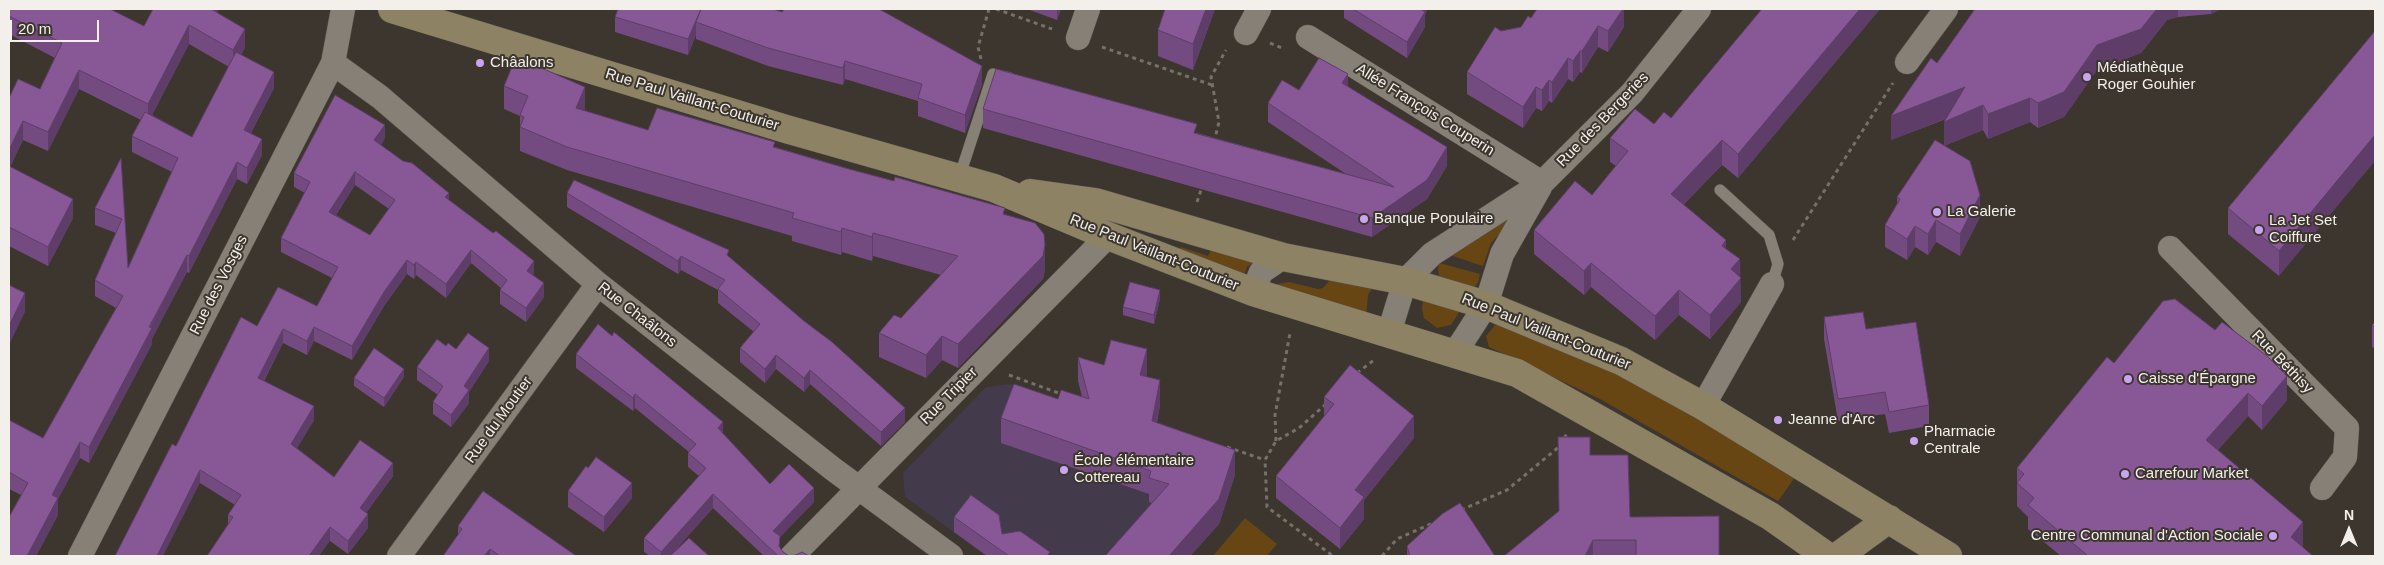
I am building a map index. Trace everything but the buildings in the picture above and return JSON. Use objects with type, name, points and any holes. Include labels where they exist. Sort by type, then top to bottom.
[{"type":"main road","name":"Rue Paul Vaillant-Couturier","points":[[392,9],[786,129],[994,188],[1108,236],[1253,292],[1389,332],[1517,373],[1770,516],[1827,556]]},
{"type":"main road","name":"Rue Paul Vaillant-Couturier","points":[[994,188],[1095,202],[1282,257],[1405,281],[1486,305],[1622,361],[1703,406],[1889,519],[1931,552]]},
{"type":"main road","points":[[1838,556],[1889,519]]},
{"type":"street","name":"Rue des Vosges","points":[[80,556],[333,63],[343,9]]},
{"type":"street","points":[[1078,38],[1088,9]]},
{"type":"street","points":[[1246,33],[1259,9]]},
{"type":"street","name":"Rue des Bergeries","points":[[1389,332],[1405,281],[1432,254],[1542,183],[1632,93],[1699,9]]},
{"type":"street","points":[[1907,62],[1946,9]]},
{"type":"street","name":"Allée François Couperin","points":[[1308,37],[1542,183]]},
{"type":"street","name":"Rue Chaâlons","points":[[333,63],[380,97],[598,284],[858,488],[951,556]]},
{"type":"street","name":"Rue des Bergeries","points":[[1455,353],[1486,305],[1502,254],[1542,183]]},
{"type":"street","name":"Rue Tripier","points":[[792,556],[1108,236]]},
{"type":"street","name":"Rue Béthisy","points":[[2170,248],[2347,428],[2345,457],[2322,488]]},
{"type":"street","points":[[1253,292],[1261,272],[1282,257]]},
{"type":"street","points":[[1703,406],[1775,274]]},
{"type":"street","name":"Rue du Moutier","points":[[399,556],[598,284]]},
{"type":"lane","points":[[959,178],[993,74],[1021,82]]},
{"type":"lane","points":[[1720,190],[1769,235],[1775,274]]},
{"type":"path","points":[[989,9],[978,47],[982,66],[993,74]]},
{"type":"path","points":[[1214,146],[1219,122],[1210,76],[1225,51],[1246,33],[1286,50],[1308,37]]},
{"type":"path","points":[[1775,274],[1907,62]]},
{"type":"path","points":[[1189,229],[1204,178]]},
{"type":"path","points":[[1276,441],[1275,415],[1291,328]]},
{"type":"path","points":[[1350,380],[1373,361],[1389,332]]},
{"type":"path","points":[[1005,340],[1008,374],[1069,396]]},
{"type":"path","points":[[1331,400],[1298,428],[1276,441],[1264,460],[1267,507],[1333,556]]},
{"type":"path","points":[[1456,512],[1507,490],[1560,446],[1581,408]]},
{"type":"path","points":[[1218,444],[1264,460]]},
{"type":"path","points":[[1382,556],[1397,539],[1439,520]]},
{"type":"shaded area","points":[[1506,211],[1517,215],[1491,243],[1483,266],[1447,254]]},
{"type":"shaded area","points":[[1214,244],[1256,261],[1247,267],[1242,281],[1177,254],[1181,247],[1208,256]]},
{"type":"shaded area","points":[[1439,263],[1480,274],[1478,282],[1474,288],[1440,279]]},
{"type":"shaded area","points":[[1331,279],[1373,287],[1368,295],[1366,317],[1269,290],[1278,284],[1289,282],[1318,289],[1323,288]]},
{"type":"shaded area","points":[[1423,299],[1461,309],[1451,325],[1437,328],[1424,318],[1422,309]]},
{"type":"shaded area","points":[[1496,324],[1610,369],[1693,413],[1796,476],[1778,501],[1600,399],[1489,347],[1486,336]]},
{"type":"shaded area","name":"École élémentaire Cottereau","points":[[1010,384],[1117,434],[1235,475],[1219,524],[1190,556],[987,556],[905,497],[903,473],[986,387]]},
{"type":"shaded area","points":[[1245,518],[1277,544],[1267,556],[1213,556]]},
{"type":"place","name":"Châalons","points":[[480,63]]},
{"type":"place","name":"Médiathèque Roger Gouhier","points":[[2087,77]]},
{"type":"place","name":"La Galerie","points":[[1937,212]]},
{"type":"place","name":"Banque Populaire","points":[[1364,219]]},
{"type":"place","name":"La Jet Set Coiffure","points":[[2259,230]]},
{"type":"place","name":"Caisse d'Épargne","points":[[2128,379]]},
{"type":"place","name":"Jeanne d'Arc","points":[[1778,420]]},
{"type":"place","name":"Pharmacie Centrale","points":[[1914,441]]},
{"type":"place","name":"École élémentaire Cottereau","points":[[1064,470]]},
{"type":"place","name":"Carrefour Market","points":[[2125,474]]},
{"type":"place","name":"Centre Communal d'Action Sociale","points":[[2273,536]]}]
